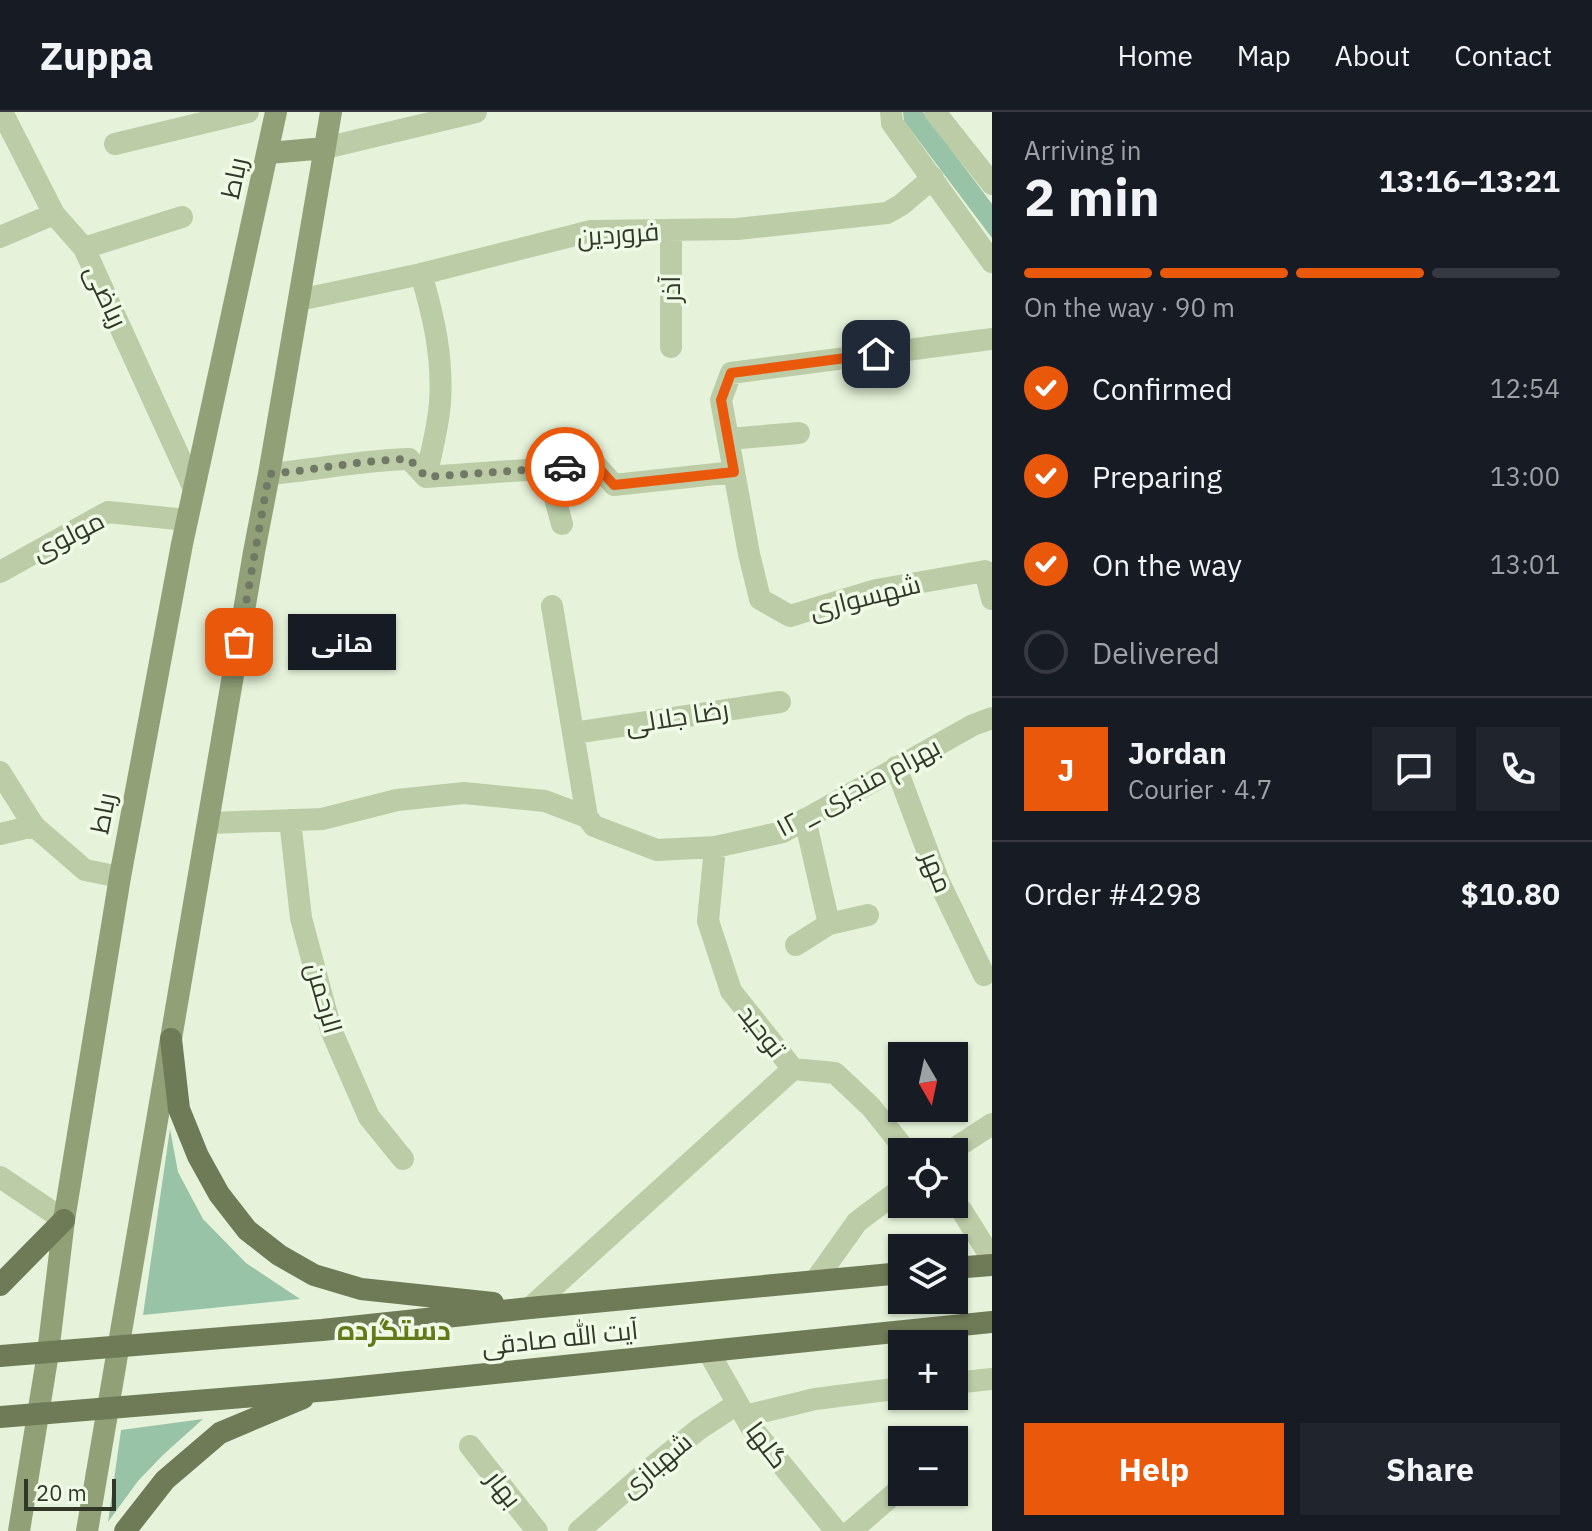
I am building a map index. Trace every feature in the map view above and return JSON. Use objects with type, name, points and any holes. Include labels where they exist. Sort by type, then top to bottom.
[{"type":"main road","name":"رباط","points":[[19,1531],[48,1353],[64,1220],[120,877],[187,520],[276,112]]},
{"type":"main road","points":[[87,1531],[331,112]]},
{"type":"main road","points":[[269,153],[325,148]]},
{"type":"main road","points":[[171,1039],[179,1109],[198,1156],[219,1194],[247,1230],[279,1255],[314,1275],[361,1289],[530,1308]]},
{"type":"main road","points":[[0,1285],[64,1220]]},
{"type":"main road","points":[[968,1266],[992,1262]]},
{"type":"main road","name":"آیت الله صادقی","points":[[0,1356],[322,1330],[888,1274]]},
{"type":"main road","name":"آیت الله صادقی","points":[[0,1417],[321,1390],[992,1322]]},
{"type":"main road","points":[[125,1531],[165,1480],[220,1433],[321,1390]]},
{"type":"street","name":"ریاضی","points":[[1,112],[54,214],[84,248],[194,489]]},
{"type":"street","points":[[115,144],[248,112]]},
{"type":"street","points":[[325,148],[476,112]]},
{"type":"street","points":[[891,112],[892,123],[992,262]]},
{"type":"street","points":[[935,112],[992,184]]},
{"type":"street","name":"فروردین","points":[[299,300],[421,274],[591,231],[737,229],[887,213],[933,178]]},
{"type":"street","points":[[0,237],[54,214]]},
{"type":"street","points":[[84,248],[182,217]]},
{"type":"street","name":"آذر","points":[[671,231],[671,347]]},
{"type":"street","points":[[421,274],[434,317],[440,360],[440,405],[426,477]]},
{"type":"street","name":"شهسواری","points":[[992,339],[731,373],[721,400],[760,599],[790,616],[876,590],[985,571],[992,599]]},
{"type":"street","points":[[728,439],[799,433]]},
{"type":"street","points":[[269,474],[409,459],[426,477]]},
{"type":"street","points":[[426,477],[596,465],[614,485],[734,472]]},
{"type":"street","points":[[547,469],[562,524]]},
{"type":"street","name":"مولوی","points":[[0,572],[108,512],[187,520]]},
{"type":"street","points":[[552,606],[587,817]]},
{"type":"street","name":"رضا جلالی","points":[[574,733],[780,702]]},
{"type":"street","name":"۱۲ _ بهرام منجزی","points":[[209,823],[322,819],[397,800],[464,793],[545,801],[587,817],[594,826],[657,850],[715,847],[783,832],[896,767],[973,725],[992,718]]},
{"type":"street","name":"مهر","points":[[896,767],[939,882],[984,975]]},
{"type":"street","points":[[0,772],[34,826],[85,870],[120,877]]},
{"type":"street","points":[[805,819],[829,924]]},
{"type":"street","name":"الرحمن","points":[[290,820],[301,918],[331,1030],[369,1117],[403,1159]]},
{"type":"street","points":[[0,834],[34,826]]},
{"type":"street","name":"توحید","points":[[715,847],[708,921],[731,991],[793,1069],[835,1073],[871,1107],[896,1138]]},
{"type":"street","points":[[796,945],[829,924],[868,915]]},
{"type":"street","points":[[530,1308],[793,1069]]},
{"type":"street","points":[[968,1140],[992,1124]]},
{"type":"street","points":[[1,1181],[64,1220]]},
{"type":"street","points":[[815,1281],[857,1222],[888,1199]]},
{"type":"street","points":[[966,1218],[992,1262]]},
{"type":"street","name":"گلها","points":[[708,1351],[751,1427],[836,1531]]},
{"type":"street","points":[[968,1382],[992,1379]]},
{"type":"street","name":"شهبازی","points":[[579,1531],[699,1429],[741,1410],[888,1390]]},
{"type":"street","name":"بهار","points":[[470,1446],[537,1531]]},
{"type":"street","points":[[851,1531],[888,1499]]},
{"type":"green space","points":[[903,112],[923,112],[992,204],[992,238],[904,121]]},
{"type":"green space","points":[[170,1129],[178,1172],[203,1219],[246,1263],[300,1299],[143,1315]]},
{"type":"green space","points":[[203,1419],[138,1481],[108,1522],[121,1430]]},
{"type":"way so far","points":[[239,642],[269,474],[409,459],[426,477],[565,467]]},
{"type":"place","name":"هانی","points":[[239,642]]},
{"type":"district","name":"دستگرده","points":[[394,1330]]},
{"type":"route","points":[[565,467],[596,465],[614,485],[734,472],[721,400],[731,373],[876,354]]}]
